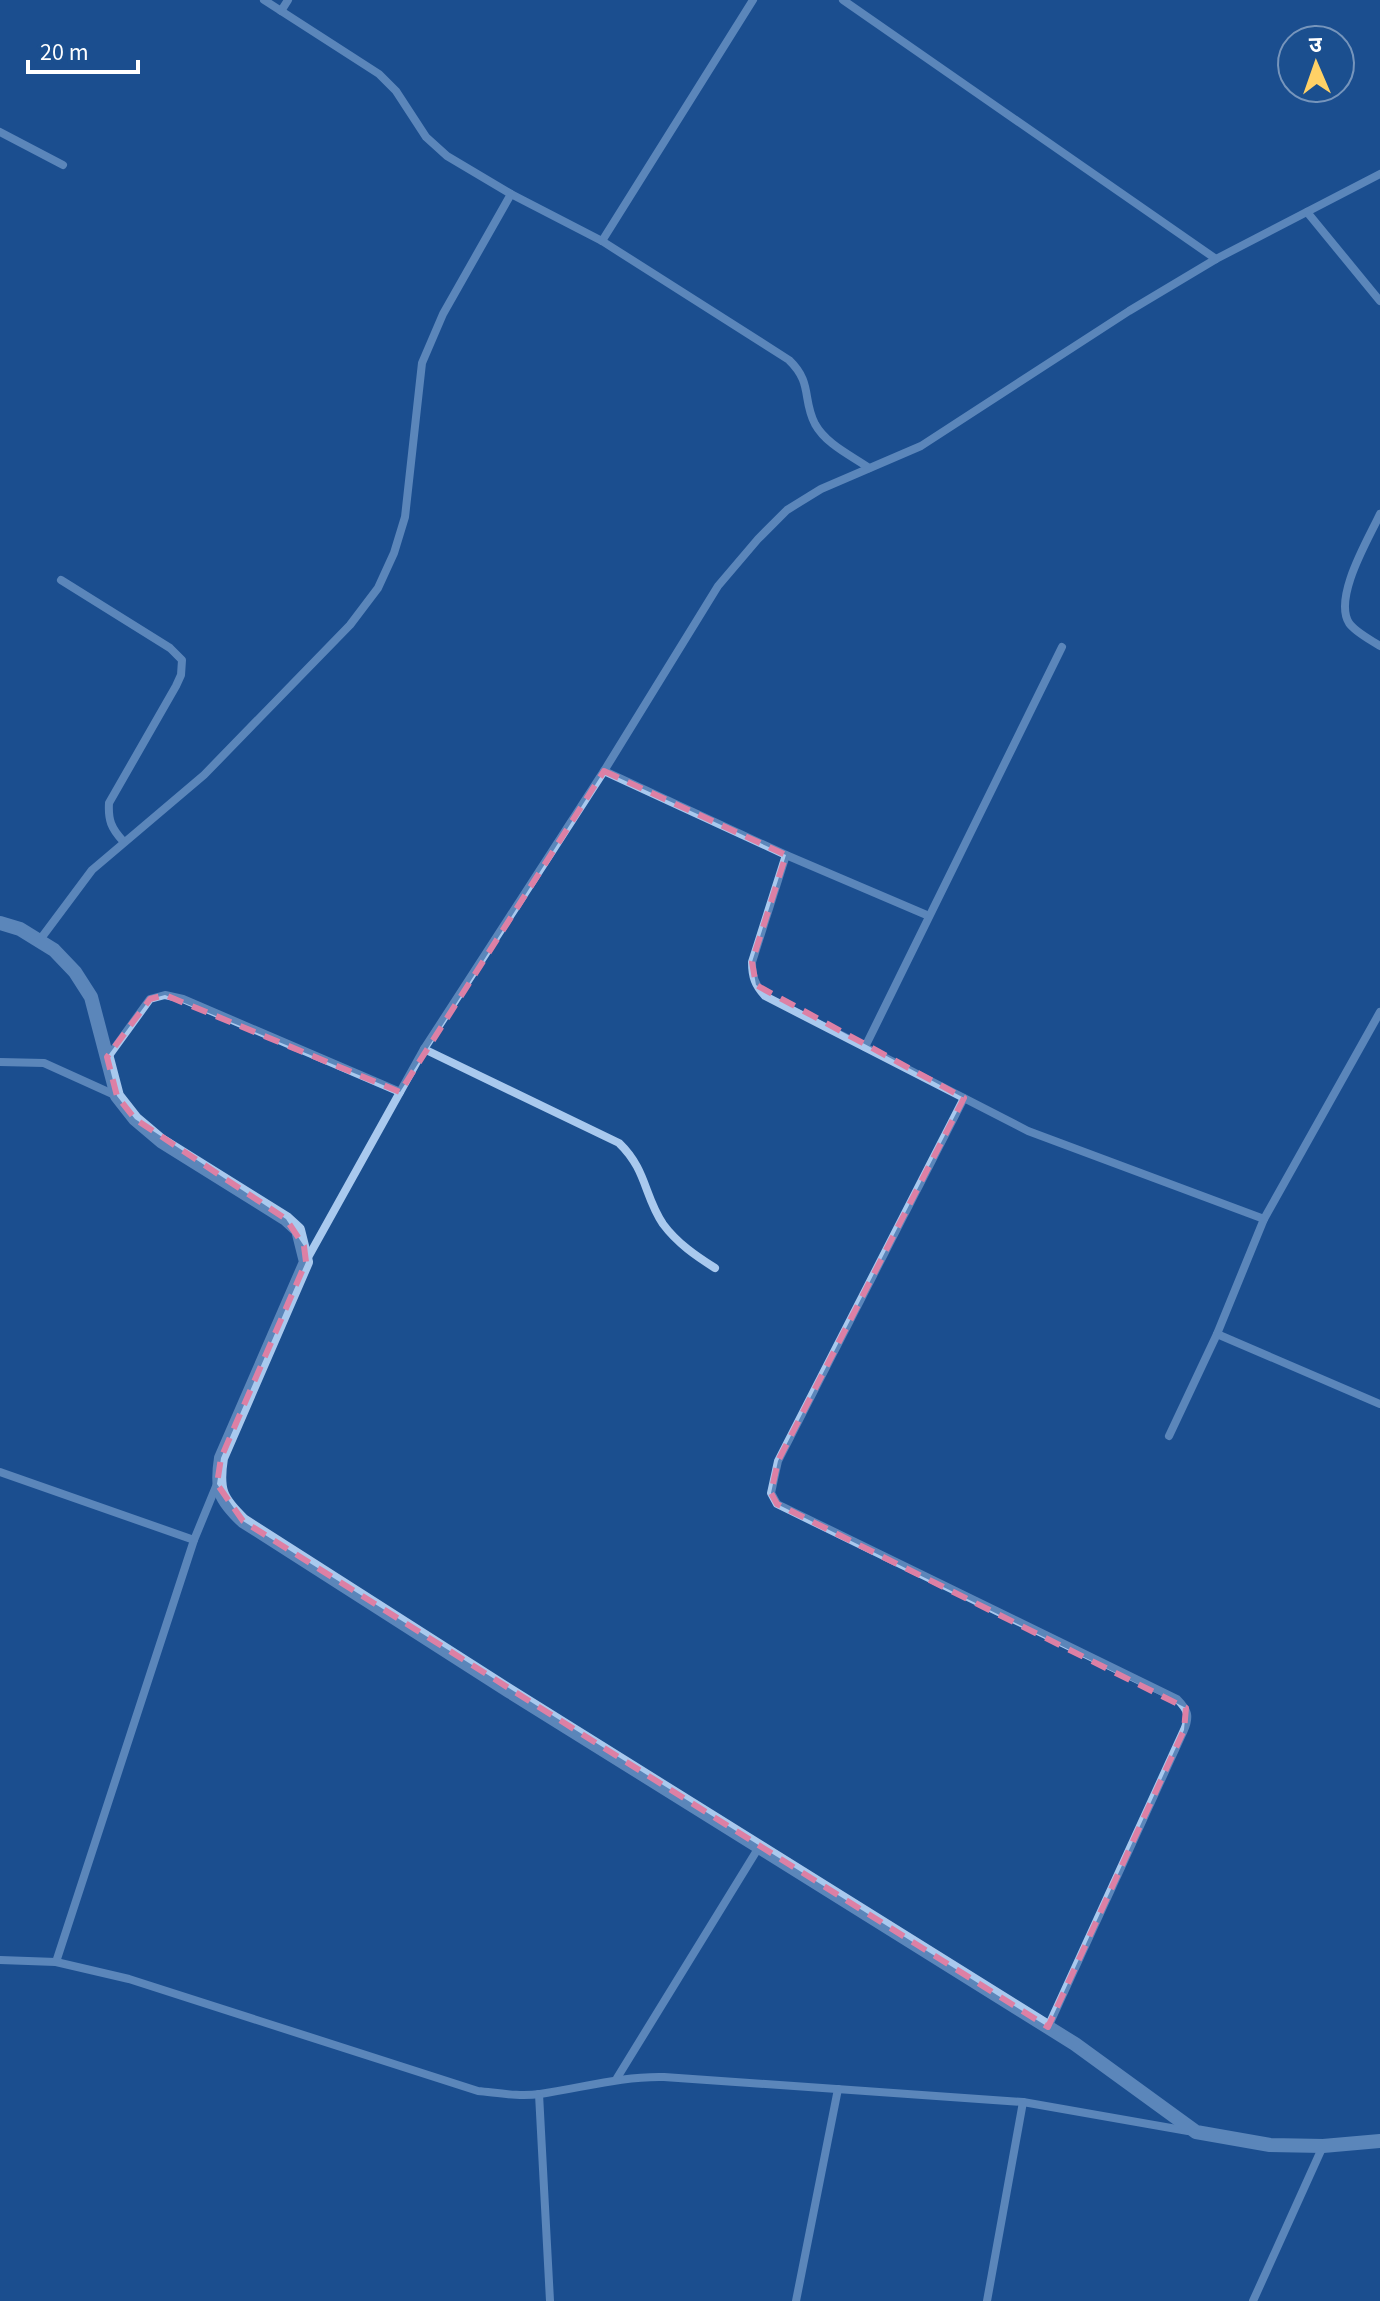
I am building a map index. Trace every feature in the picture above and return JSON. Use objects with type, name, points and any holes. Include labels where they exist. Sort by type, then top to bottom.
[{"type":"street","points":[[264,0],[379,74],[396,91],[426,137],[447,156],[511,194],[602,241],[789,360],[801,372],[817,427],[829,441],[869,468]]},
{"type":"street","points":[[281,11],[288,0]]},
{"type":"street","points":[[602,241],[753,0]]},
{"type":"street","points":[[843,0],[1216,259]]},
{"type":"street","points":[[0,132],[63,165]]},
{"type":"street","points":[[56,1962],[194,1540],[217,1484],[221,1458],[306,1262],[424,1049],[604,771],[718,586],[787,510],[821,489],[921,446],[1129,311],[1216,259],[1380,174]]},
{"type":"street","points":[[39,941],[92,870],[204,775],[350,625],[378,588],[394,553],[405,517],[422,363],[443,314],[511,194]]},
{"type":"street","points":[[1307,212],[1380,301]]},
{"type":"street","points":[[1380,514],[1346,588],[1345,608],[1349,623],[1380,646]]},
{"type":"street","points":[[61,580],[170,648],[182,660],[176,686],[109,803],[108,819],[123,841]]},
{"type":"street","points":[[865,1047],[1062,647]]},
{"type":"street","points":[[604,771],[786,855],[929,916]]},
{"type":"street","points":[[786,855],[752,962],[752,975],[765,996],[1028,1131],[1264,1219]]},
{"type":"street","points":[[0,923],[20,929],[54,950],[75,972],[91,997],[117,1096],[135,1119],[161,1141],[286,1219],[298,1230],[306,1262]]},
{"type":"street","points":[[107,1057],[150,999],[165,995],[183,999],[400,1092]]},
{"type":"street","points":[[1169,1436],[1217,1334],[1264,1219],[1380,1012]]},
{"type":"street","points":[[424,1049],[619,1143],[643,1173],[662,1223],[695,1256],[715,1268]]},
{"type":"street","points":[[0,1062],[44,1063],[117,1096]]},
{"type":"street","points":[[964,1098],[778,1461],[771,1493],[777,1504],[1177,1699],[1186,1708],[1188,1720],[1184,1730],[1048,2027]]},
{"type":"street","points":[[1217,1334],[1380,1404]]},
{"type":"street","points":[[0,1472],[194,1540]]},
{"type":"street","points":[[217,1484],[227,1506],[243,1521],[1048,2027],[1196,2132]]},
{"type":"street","points":[[617,2078],[759,1847]]},
{"type":"street","points":[[0,1960],[56,1962],[195,1999],[478,2091],[539,2094],[617,2078],[664,2077],[1023,2102],[1270,2145],[1323,2146],[1380,2141]]},
{"type":"street","points":[[796,2301],[838,2089]]},
{"type":"street","points":[[539,2094],[550,2301]]},
{"type":"street","points":[[987,2301],[1023,2102]]},
{"type":"street","points":[[1253,2301],[1323,2146]]},
{"type":"highlighted area","points":[[604,771],[786,855],[752,962],[756,985],[964,1098],[778,1461],[771,1493],[777,1504],[1186,1708],[1184,1730],[1048,2027],[243,1521],[217,1484],[221,1458],[306,1262],[304,1246],[286,1219],[135,1119],[117,1096],[107,1057],[150,999],[165,995],[400,1092]]}]
